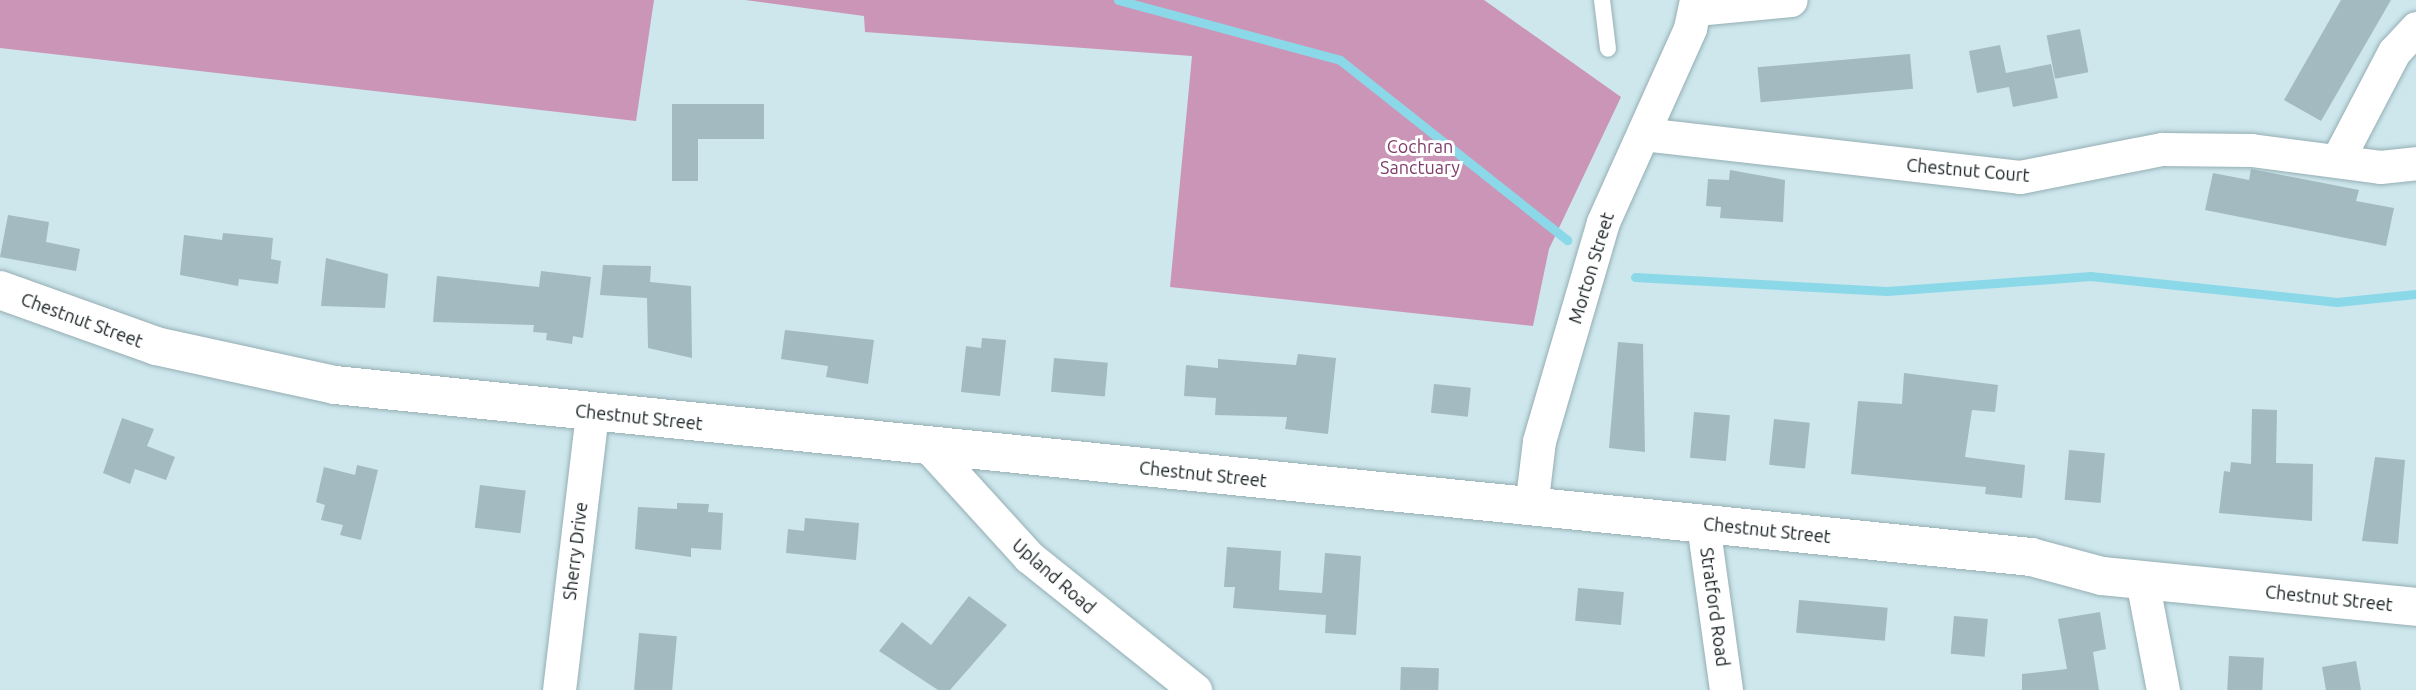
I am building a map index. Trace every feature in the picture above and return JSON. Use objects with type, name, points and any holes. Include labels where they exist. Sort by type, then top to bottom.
[{"type":"street","points":[[1696,5],[1791,0]]},
{"type":"street","name":"Morton Street","points":[[1531,507],[1539,441],[1603,222],[1643,134],[1696,5]]},
{"type":"street","points":[[2339,159],[2394,52],[2416,28]]},
{"type":"street","name":"Chestnut Court","points":[[1643,134],[2020,177],[2162,149],[2339,159],[2380,167],[2416,163]]},
{"type":"street","name":"Chestnut Street","points":[[0,290],[248,370],[592,413],[2031,557],[2142,580],[2416,607]]},
{"type":"street","name":"Sherry Drive","points":[[559,690],[592,413]]},
{"type":"street","name":"Upland Road","points":[[929,447],[1029,557],[1195,690]]},
{"type":"street","name":"Stratford Road","points":[[1703,524],[1726,690]]},
{"type":"street","points":[[2142,580],[2163,690]]},
{"type":"lane","points":[[1602,0],[1608,49]]},
{"type":"green space","points":[[0,0],[654,0],[636,121],[0,48]]},
{"type":"green space","name":"Cochran Sanctuary","points":[[745,0],[1484,0],[1621,97],[1549,249],[1533,326],[1170,287],[1192,56],[865,32],[864,16]]},
{"type":"building","points":[[2341,0],[2391,0],[2321,121],[2284,100]]},
{"type":"building","points":[[2080,29],[2088,72],[2055,79],[2047,35]]},
{"type":"building","points":[[2000,45],[2006,73],[2051,64],[2058,98],[2013,107],[2009,87],[1977,93],[1969,51]]},
{"type":"building","points":[[1910,54],[1913,89],[1761,102],[1758,67]]},
{"type":"building","points":[[672,104],[764,104],[764,139],[698,139],[698,181],[672,181]]},
{"type":"building","points":[[2251,169],[2359,190],[2356,201],[2394,208],[2386,246],[2205,210],[2213,173],[2249,180]]},
{"type":"building","points":[[1730,170],[1785,180],[1783,222],[1720,218],[1721,207],[1706,206],[1708,179],[1729,180]]},
{"type":"building","points":[[8,215],[49,222],[46,242],[80,249],[76,271],[0,257]]},
{"type":"building","points":[[223,233],[273,238],[271,259],[281,261],[278,284],[239,279],[238,286],[180,275],[184,235],[222,240]]},
{"type":"building","points":[[326,258],[388,274],[385,308],[321,306]]},
{"type":"building","points":[[603,265],[651,266],[650,282],[691,286],[692,358],[648,348],[647,298],[600,295]]},
{"type":"building","points":[[541,271],[591,277],[583,338],[573,336],[572,344],[546,340],[547,333],[533,332],[534,325],[433,322],[437,276],[539,287]]},
{"type":"building","points":[[785,330],[874,340],[868,384],[826,377],[828,366],[781,359]]},
{"type":"building","points":[[982,338],[1006,340],[1000,396],[961,392],[966,346],[981,348]]},
{"type":"building","points":[[1618,342],[1643,344],[1645,452],[1609,448]]},
{"type":"building","points":[[1298,354],[1336,358],[1328,434],[1285,429],[1287,417],[1215,415],[1216,398],[1184,396],[1186,365],[1218,368],[1218,359],[1296,365]]},
{"type":"building","points":[[1054,358],[1108,363],[1105,397],[1051,392]]},
{"type":"building","points":[[1904,373],[1998,385],[1995,412],[1972,410],[1965,457],[2025,465],[2022,498],[1985,494],[1986,487],[1851,474],[1858,401],[1902,404]]},
{"type":"building","points":[[1434,384],[1471,388],[1468,417],[1431,413]]},
{"type":"building","points":[[2252,409],[2277,410],[2276,463],[2313,464],[2312,521],[2219,513],[2224,471],[2230,472],[2231,462],[2251,464]]},
{"type":"building","points":[[1694,412],[1730,415],[1726,461],[1690,458]]},
{"type":"building","points":[[122,418],[154,429],[147,446],[175,457],[166,480],[135,469],[130,484],[103,473]]},
{"type":"building","points":[[1774,419],[1810,423],[1805,469],[1769,465]]},
{"type":"building","points":[[2069,450],[2105,453],[2101,503],[2065,500]]},
{"type":"building","points":[[2375,457],[2405,460],[2398,544],[2362,541]]},
{"type":"building","points":[[357,465],[378,470],[361,540],[340,535],[343,525],[321,520],[325,505],[316,502],[324,467],[355,475]]},
{"type":"building","points":[[480,485],[526,491],[520,533],[475,528]]},
{"type":"building","points":[[677,503],[709,504],[708,512],[723,513],[721,550],[691,548],[691,557],[635,549],[638,507],[677,509]]},
{"type":"building","points":[[805,518],[859,523],[856,560],[786,553],[788,529],[804,531]]},
{"type":"building","points":[[1227,547],[1281,551],[1279,590],[1322,593],[1325,553],[1361,556],[1356,635],[1325,633],[1326,615],[1233,608],[1235,587],[1224,587]]},
{"type":"building","points":[[1578,588],[1624,592],[1621,625],[1575,621]]},
{"type":"building","points":[[969,596],[1007,625],[950,690],[938,690],[879,651],[902,622],[931,645]]},
{"type":"building","points":[[1799,600],[1888,608],[1885,641],[1796,633]]},
{"type":"building","points":[[2100,612],[2106,649],[2093,652],[2099,690],[2022,690],[2022,674],[2067,669],[2058,619]]},
{"type":"building","points":[[1954,616],[1988,619],[1985,657],[1951,654]]},
{"type":"building","points":[[639,633],[677,636],[672,690],[634,690]]},
{"type":"building","points":[[2229,656],[2264,658],[2262,690],[2227,690]]},
{"type":"building","points":[[2356,661],[2361,690],[2326,690],[2322,667]]},
{"type":"building","points":[[1401,667],[1439,668],[1438,690],[1400,690]]},
{"type":"waterway","points":[[1118,0],[1340,60],[1567,240]]},
{"type":"waterway","points":[[1635,277],[1887,291],[2090,276],[2337,302],[2416,294]]}]
